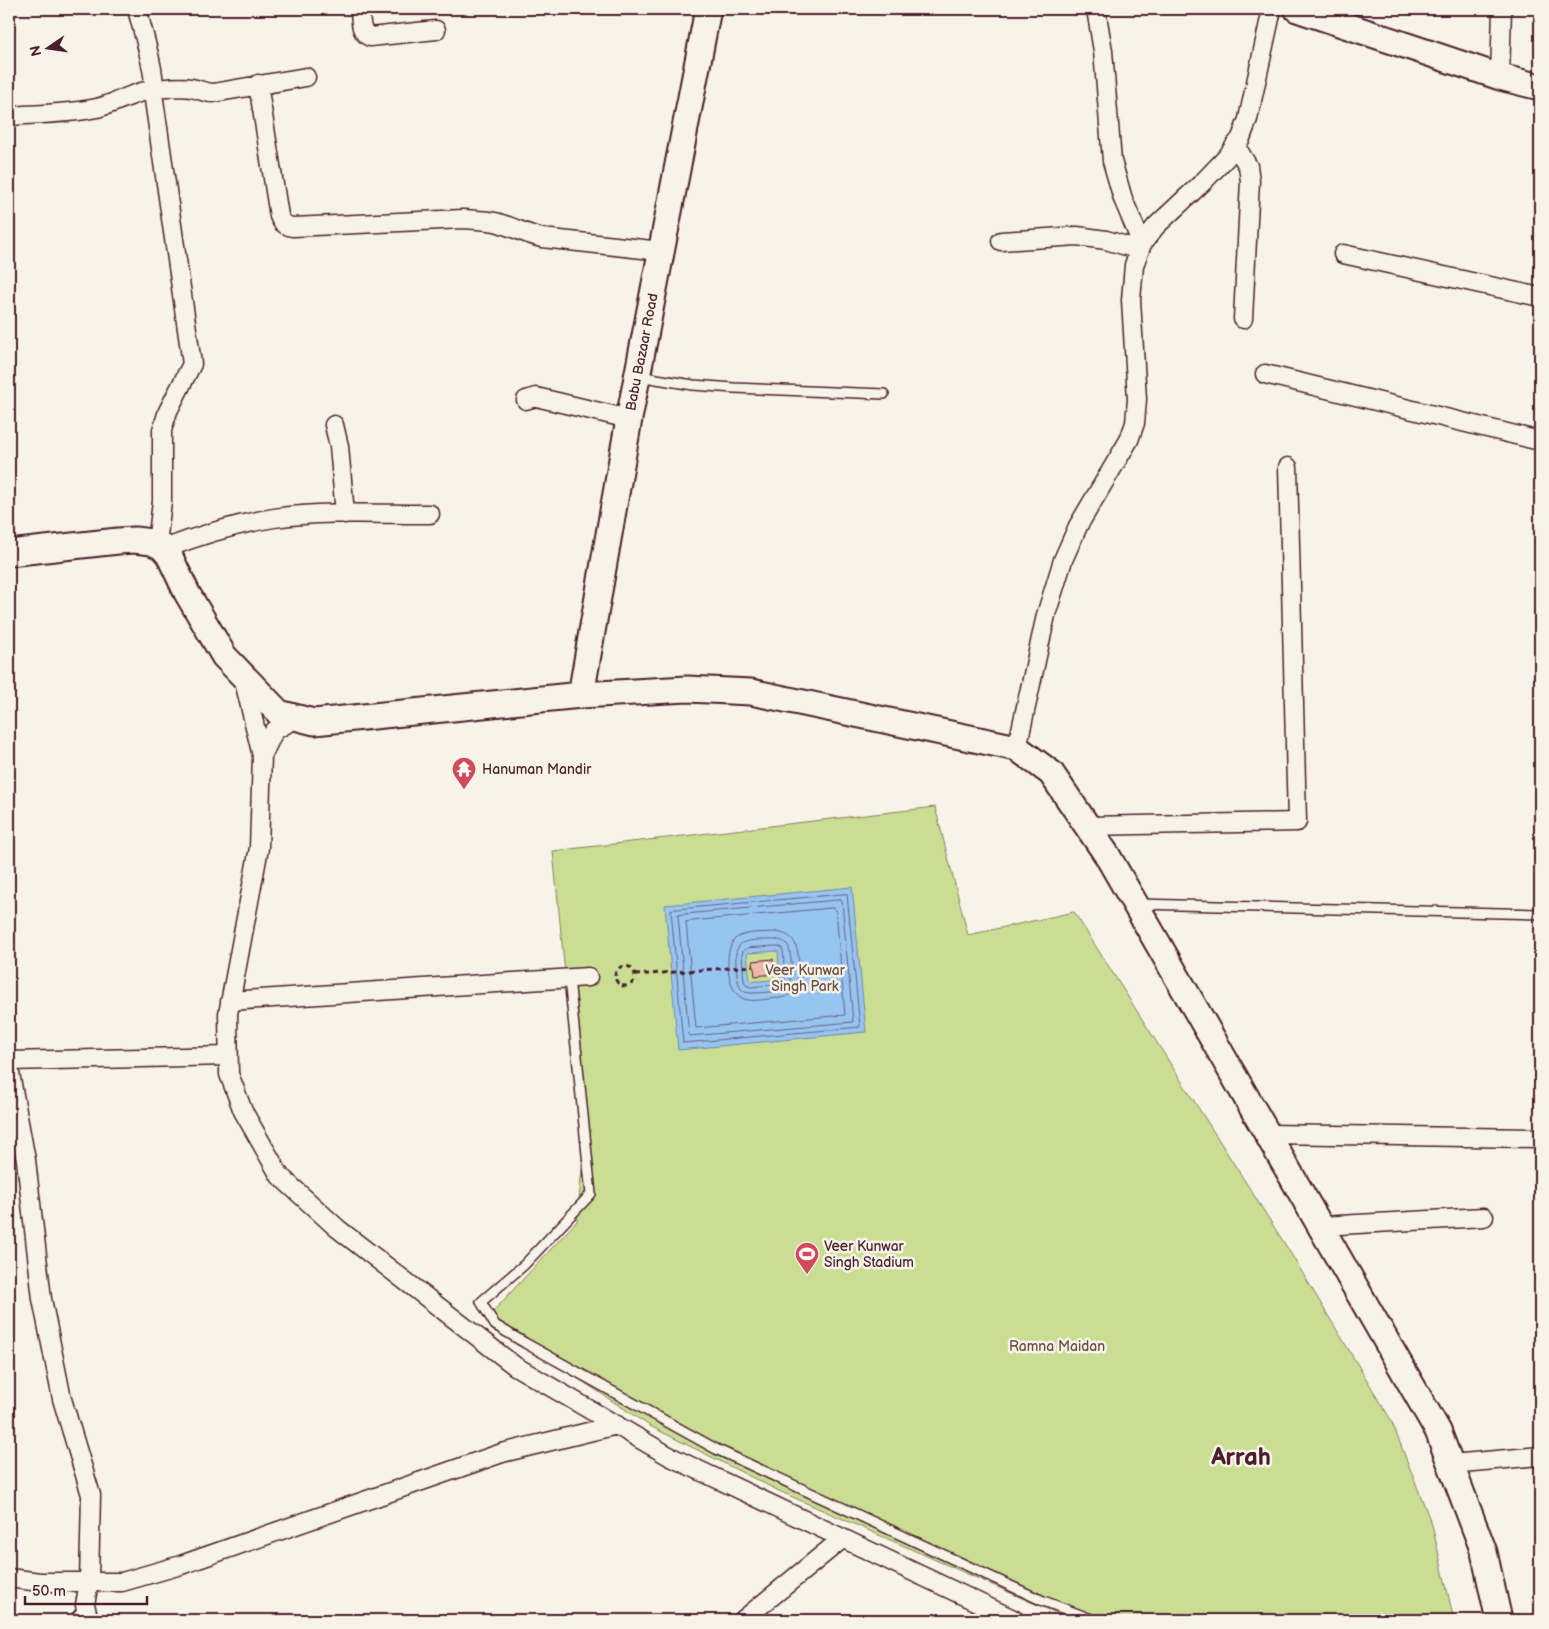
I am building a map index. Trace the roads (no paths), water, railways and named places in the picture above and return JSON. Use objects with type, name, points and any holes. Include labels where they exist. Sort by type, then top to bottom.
[{"type":"street","points":[[137,9],[153,75],[153,93],[192,364],[168,411],[162,430],[161,546],[170,555],[187,593],[224,656],[280,713],[314,722],[580,695],[687,689],[751,692],[1017,748],[1052,773],[1107,855],[1136,904],[1438,1431],[1484,1552],[1499,1620]]},
{"type":"street","points":[[360,9],[363,31],[370,37],[436,30]]},
{"type":"street","name":"Babu Bazaar Road","points":[[580,695],[637,376],[708,9]]},
{"type":"street","points":[[1096,9],[1103,51],[1112,161],[1123,199],[1141,247]]},
{"type":"street","points":[[1017,748],[1046,615],[1063,560],[1078,526],[1129,440],[1135,423],[1138,399],[1131,300],[1134,265],[1141,247],[1156,226],[1203,182],[1226,158],[1241,138],[1248,118],[1272,9]]},
{"type":"street","points":[[1297,9],[1500,77],[1540,87]]},
{"type":"street","points":[[1500,77],[1502,9]]},
{"type":"street","points":[[9,116],[87,110],[112,104],[154,89],[186,87],[206,93],[213,93],[306,77]]},
{"type":"street","points":[[258,84],[279,216],[283,224],[293,226],[485,220],[542,238],[661,251]]},
{"type":"street","points":[[1235,145],[1248,166],[1250,181],[1243,319]]},
{"type":"street","points":[[1001,241],[1077,236],[1141,247]]},
{"type":"street","points":[[1344,254],[1540,297]]},
{"type":"street","points":[[1265,374],[1540,441]]},
{"type":"street","points":[[526,400],[536,397],[629,419]]},
{"type":"street","points":[[334,425],[339,446],[346,514]]},
{"type":"street","points":[[1087,826],[1297,822],[1288,467]]},
{"type":"street","points":[[9,553],[135,540],[161,546],[266,520],[315,514],[430,514]]},
{"type":"street","points":[[242,675],[262,756],[258,848],[228,1014],[229,1074],[242,1111],[280,1176],[338,1228],[515,1366],[669,1456],[1015,1620]]},
{"type":"street","points":[[262,756],[274,731],[298,718]]},
{"type":"street","points":[[230,1001],[588,977]]},
{"type":"street","points":[[9,1061],[228,1056]]},
{"type":"street","points":[[9,1068],[26,1160],[42,1299],[62,1399],[91,1495],[87,1613]]},
{"type":"street","points":[[1268,1134],[1540,1138]]},
{"type":"street","points":[[1321,1226],[1484,1217]]},
{"type":"street","points":[[9,1578],[40,1582],[122,1582],[172,1568],[502,1453],[617,1425]]},
{"type":"street","points":[[1451,1464],[1540,1456]]},
{"type":"street","points":[[743,1620],[842,1539]]},
{"type":"lane","points":[[637,376],[693,385],[734,388],[884,394]]},
{"type":"lane","points":[[1136,904],[1540,914]]},
{"type":"lane","points":[[569,978],[591,1194],[524,1265],[481,1302],[495,1325],[716,1449],[1041,1600],[1094,1620]]},
{"type":"lane","points":[[74,1620],[87,1613]]},
{"type":"water","points":[[852,887],[866,1032],[678,1050],[665,905]],"holes":[[[778,951],[780,979],[750,982],[747,953]]]},
{"type":"place","name":"Hanuman Mandir","points":[[464,790]]},
{"type":"place","name":"Veer Kunwar Singh Stadium","points":[[807,1275]]},
{"type":"district","name":"Arrah","points":[[1241,1457]]},
{"type":"park label","name":"Veer Kunwar Singh Park","points":[[805,978]]},
{"type":"park label","name":"Ramna Maidan","points":[[1057,1346]]}]
